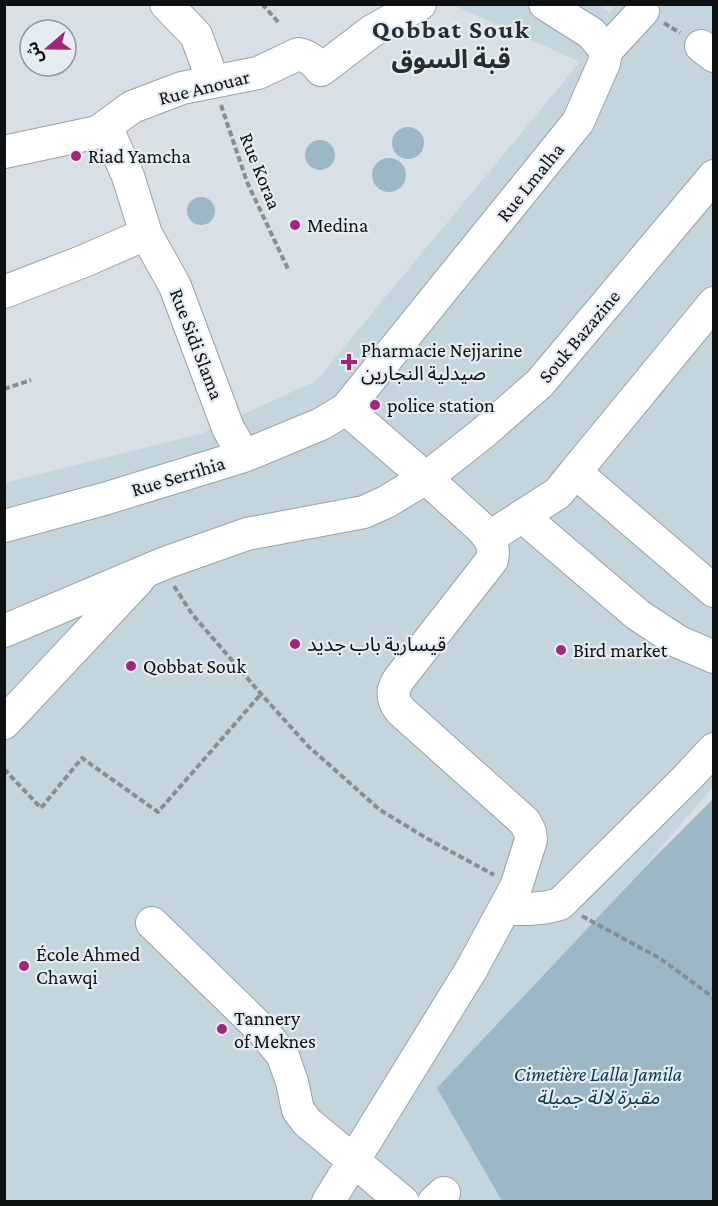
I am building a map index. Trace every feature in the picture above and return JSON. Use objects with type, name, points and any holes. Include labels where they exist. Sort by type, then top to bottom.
[{"type":"street","points":[[166,4],[196,36],[213,81]]},
{"type":"street","name":"Rue Anouar","points":[[4,152],[98,132],[132,108],[182,88],[258,73],[298,54],[314,61],[321,70],[372,31],[420,4]]},
{"type":"street","points":[[545,4],[591,33],[606,51]]},
{"type":"street","name":"Rue Lmalha","points":[[346,409],[578,122],[604,63],[606,51],[644,11]]},
{"type":"street","name":"Rue Sidi Slama","points":[[106,126],[128,176],[146,234],[176,286],[228,428],[244,456]]},
{"type":"street","name":"Souk Bazazine","points":[[4,631],[156,566],[247,534],[364,512],[386,502],[426,478],[540,383],[714,176]]},
{"type":"street","points":[[4,292],[146,234]]},
{"type":"street","points":[[490,537],[558,493],[714,303]]},
{"type":"street","points":[[328,1202],[471,970],[510,898],[531,840],[527,825],[401,711],[394,699],[395,685],[399,679],[492,560],[493,544],[490,537],[346,409]]},
{"type":"street","name":"Rue Serrihia","points":[[4,526],[104,499],[244,456],[321,424],[346,409]]},
{"type":"street","points":[[575,472],[714,591]]},
{"type":"street","points":[[522,516],[638,615],[679,642],[714,657]]},
{"type":"street","points":[[4,723],[156,566]]},
{"type":"street","points":[[510,898],[532,909],[548,908],[560,904],[714,749]]},
{"type":"street","points":[[152,923],[261,1030],[283,1056],[298,1110],[307,1122],[403,1202]]},
{"type":"path","points":[[262,4],[280,24]]},
{"type":"path","points":[[644,11],[707,51]]},
{"type":"path","name":"Rue Koraa","points":[[213,81],[246,182],[288,269]]},
{"type":"path","points":[[4,388],[31,380]]},
{"type":"path","points":[[156,566],[176,589],[192,614],[308,746],[380,810],[428,839],[510,898]]},
{"type":"path","points":[[4,769],[41,808],[82,758],[158,812],[261,694]]},
{"type":"path","points":[[560,904],[661,959],[714,998]]},
{"type":"shaded area","points":[[597,4],[609,12],[617,5],[713,5],[713,787],[454,1087],[517,1201],[5,1201],[4,483],[200,434],[316,381],[580,62],[453,5]]},
{"type":"green space","points":[[408,127],[419,132],[424,143],[419,154],[408,159],[397,154],[392,143],[397,132]]},
{"type":"green space","points":[[320,140],[331,144],[335,155],[331,166],[320,170],[309,166],[305,155],[309,144]]},
{"type":"green space","points":[[389,158],[401,163],[406,175],[401,187],[389,192],[377,187],[372,175],[377,163]]},
{"type":"green space","points":[[201,197],[211,201],[215,211],[211,221],[201,225],[191,221],[187,211],[191,201]]},
{"type":"green space","name":"Cimetière Lalla Jamila مقبرة لالة جميلة","points":[[713,799],[713,1201],[502,1201],[437,1088],[652,860]]},
{"type":"place","name":"Riad Yamcha","points":[[76,156]]},
{"type":"place","name":"Medina","points":[[295,225]]},
{"type":"place","name":"Pharmacie Nejjarine صيدلية النجارين","points":[[349,362]]},
{"type":"place","name":"police station","points":[[375,405]]},
{"type":"place","name":"قيسارية باب جديد","points":[[295,644]]},
{"type":"place","name":"Bird market","points":[[561,650]]},
{"type":"place","name":"Qobbat Souk","points":[[131,666]]},
{"type":"place","name":"École Ahmed Chawqi","points":[[24,966]]},
{"type":"place","name":"Tannery of Meknes","points":[[222,1029]]},
{"type":"district","name":"Qobbat Souk قبة السوق","points":[[451,44]]}]
